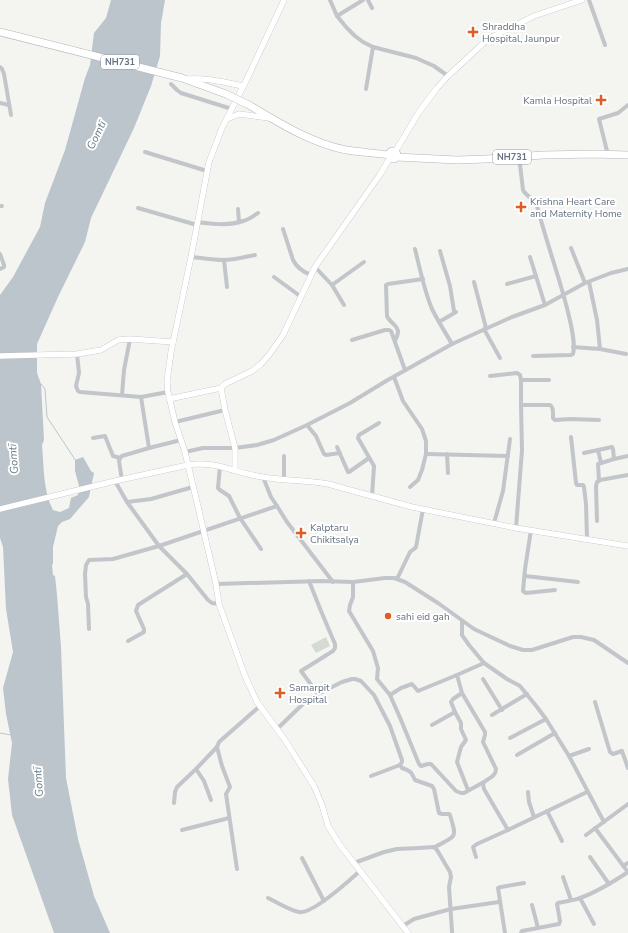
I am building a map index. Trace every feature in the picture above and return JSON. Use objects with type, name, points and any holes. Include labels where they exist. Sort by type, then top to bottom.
[{"type":"highway","name":"NH731","points":[[0,32],[185,79],[226,94],[303,135],[330,146],[346,150],[456,160],[550,155],[628,155]]},
{"type":"main road","points":[[284,0],[222,128],[209,162],[192,257],[173,342],[168,392],[188,465],[216,584],[219,604],[257,702],[285,740],[314,786],[322,805],[328,826],[340,845],[408,933]]},
{"type":"main road","points":[[169,399],[221,388],[225,384],[261,364],[283,335],[300,296],[315,267],[380,176],[419,112],[436,88],[488,39],[534,16],[582,0]]},
{"type":"main road","points":[[185,79],[201,78],[219,80],[243,86]]},
{"type":"main road","points":[[227,119],[239,114],[271,118]]},
{"type":"main road","points":[[0,356],[78,354],[101,350],[118,340],[130,339],[173,342]]},
{"type":"main road","points":[[221,388],[235,448],[235,470]]},
{"type":"main road","points":[[0,509],[115,481],[200,463],[220,466],[263,477],[328,484],[423,509],[516,528],[587,538],[628,546]]},
{"type":"street","points":[[330,0],[337,16],[346,27],[363,42],[373,47],[416,58],[434,66],[448,76]]},
{"type":"street","points":[[337,16],[363,0]]},
{"type":"street","points":[[368,0],[372,8]]},
{"type":"street","points":[[588,0],[605,44]]},
{"type":"street","points":[[366,89],[373,47]]},
{"type":"street","points":[[0,67],[2,68],[4,74],[11,115]]},
{"type":"street","points":[[171,84],[181,93],[232,108]]},
{"type":"street","points":[[0,103],[9,105]]},
{"type":"street","points":[[608,155],[599,119],[618,114],[628,105]]},
{"type":"street","points":[[145,152],[207,171]]},
{"type":"street","points":[[519,156],[523,190],[525,194],[536,202],[572,329],[573,354],[533,356]]},
{"type":"street","points":[[138,208],[197,224],[239,222],[247,220],[258,213]]},
{"type":"street","points":[[238,209],[239,222]]},
{"type":"street","points":[[283,229],[295,264],[301,270],[311,275]]},
{"type":"street","points":[[571,248],[587,282],[597,320],[600,350]]},
{"type":"street","points":[[415,249],[430,304],[452,344]]},
{"type":"street","points":[[439,322],[456,312],[454,311],[450,286],[440,251]]},
{"type":"street","points":[[0,254],[4,267],[0,269]]},
{"type":"street","points":[[192,257],[216,260],[235,260],[255,255]]},
{"type":"street","points":[[530,258],[545,305]]},
{"type":"street","points":[[224,260],[227,287]]},
{"type":"street","points":[[332,285],[364,262]]},
{"type":"street","points":[[315,267],[332,285],[344,305]]},
{"type":"street","points":[[184,452],[202,448],[235,448],[257,445],[274,440],[350,403],[394,376],[452,344],[512,317],[545,305],[587,282],[611,273],[628,269]]},
{"type":"street","points":[[274,276],[300,296]]},
{"type":"street","points":[[507,284],[536,276]]},
{"type":"street","points":[[395,341],[398,332],[388,319],[386,285],[422,279]]},
{"type":"street","points":[[474,282],[485,329],[500,358]]},
{"type":"street","points":[[352,340],[386,330],[391,331],[405,370]]},
{"type":"street","points":[[122,395],[124,370],[130,339]]},
{"type":"street","points":[[573,347],[626,354]]},
{"type":"street","points":[[78,354],[79,373],[76,386],[80,392],[141,397],[168,392]]},
{"type":"street","points":[[490,376],[518,373],[522,380],[522,450],[516,528]]},
{"type":"street","points":[[394,376],[403,401],[422,429],[426,441],[426,454],[422,470],[418,480],[410,487]]},
{"type":"street","points":[[522,380],[549,380]]},
{"type":"street","points":[[141,397],[149,448]]},
{"type":"street","points":[[521,405],[550,405],[552,408],[553,418],[555,420],[600,420]]},
{"type":"street","points":[[175,422],[225,410]]},
{"type":"street","points":[[372,496],[374,466],[358,437],[379,423]]},
{"type":"street","points":[[307,425],[316,436],[324,454],[340,453]]},
{"type":"street","points":[[94,438],[104,436],[113,456],[120,458],[122,456],[149,448],[181,440]]},
{"type":"street","points":[[571,437],[577,484],[584,487],[587,538]]},
{"type":"street","points":[[494,523],[503,490],[510,439]]},
{"type":"street","points":[[337,447],[348,472],[370,458]]},
{"type":"street","points":[[584,453],[612,447],[614,459]]},
{"type":"street","points":[[598,450],[601,463]]},
{"type":"street","points":[[426,454],[508,456]]},
{"type":"street","points":[[447,454],[448,473]]},
{"type":"street","points":[[284,456],[284,479]]},
{"type":"street","points":[[597,521],[596,486],[599,481],[597,465],[628,456]]},
{"type":"street","points":[[120,458],[119,461],[122,480]]},
{"type":"street","points":[[220,466],[218,488],[229,496],[240,518],[261,548]]},
{"type":"street","points":[[599,481],[628,474]]},
{"type":"street","points":[[263,477],[276,506],[334,582]]},
{"type":"street","points":[[115,481],[127,502],[159,546],[187,574],[208,600],[212,603],[219,604]]},
{"type":"street","points":[[127,502],[151,499],[193,487]]},
{"type":"street","points":[[89,629],[85,574],[86,565],[89,560],[113,559],[159,546],[276,506]]},
{"type":"street","points":[[397,579],[410,552],[416,547],[423,509]]},
{"type":"street","points":[[531,530],[523,590],[525,592],[555,590]]},
{"type":"street","points":[[128,640],[144,632],[136,611],[138,605],[187,574]]},
{"type":"street","points":[[525,576],[578,582]]},
{"type":"street","points":[[216,584],[309,581],[353,582],[385,578],[397,579],[405,582],[438,602],[474,630],[510,646],[523,650],[532,650],[573,637],[581,637],[594,640],[628,663]]},
{"type":"street","points":[[309,581],[335,644],[333,651],[301,671],[318,694]]},
{"type":"street","points":[[353,582],[353,597],[349,611],[373,651],[378,668],[378,680],[390,695],[420,765],[431,764],[458,793],[461,793],[484,782],[495,774],[496,769],[483,742],[485,732],[462,693],[457,675]]},
{"type":"street","points":[[462,621],[462,635],[484,663],[520,686],[546,719],[570,756],[587,792],[604,822]]},
{"type":"street","points":[[390,695],[401,688],[412,684],[418,691],[484,663]]},
{"type":"street","points":[[277,729],[305,702],[318,694],[348,680],[355,679],[361,681],[374,695],[386,717],[394,735],[402,760],[400,765],[371,776]]},
{"type":"street","points":[[483,680],[502,710]]},
{"type":"street","points":[[462,693],[451,702],[461,723],[461,729],[466,740],[461,746],[457,762],[468,790]]},
{"type":"street","points":[[492,715],[527,694]]},
{"type":"street","points":[[595,702],[610,752],[613,754],[622,752],[628,768]]},
{"type":"street","points":[[174,803],[177,787],[217,747],[219,742],[260,706]]},
{"type":"street","points":[[432,725],[455,712]]},
{"type":"street","points":[[510,738],[546,719]]},
{"type":"street","points":[[517,755],[555,733]]},
{"type":"street","points":[[217,747],[230,787],[226,794],[237,869]]},
{"type":"street","points":[[570,756],[589,749]]},
{"type":"street","points":[[354,863],[397,849],[435,847],[454,835],[450,815],[439,813],[432,786],[416,781],[411,772],[402,768],[400,765]]},
{"type":"street","points":[[196,769],[204,781],[211,800]]},
{"type":"street","points":[[484,782],[484,789],[508,830]]},
{"type":"street","points":[[528,792],[529,802],[534,817]]},
{"type":"street","points":[[476,857],[473,847],[475,845],[587,792]]},
{"type":"street","points":[[586,835],[628,804]]},
{"type":"street","points":[[546,811],[562,841]]},
{"type":"street","points":[[182,830],[229,818]]},
{"type":"street","points":[[521,933],[522,931],[559,924],[560,921],[557,904],[580,898],[609,884],[628,872],[595,828]]},
{"type":"street","points":[[435,847],[451,875],[449,887],[452,933]]},
{"type":"street","points":[[590,857],[609,884]]},
{"type":"street","points":[[302,858],[324,901]]},
{"type":"street","points":[[623,866],[628,863]]},
{"type":"street","points":[[268,898],[301,913],[324,901],[360,871]]},
{"type":"street","points":[[563,877],[571,900]]},
{"type":"street","points":[[505,933],[499,902],[499,887],[524,883]]},
{"type":"street","points":[[580,898],[594,924]]},
{"type":"street","points":[[403,926],[414,919],[450,909],[499,902]]},
{"type":"street","points":[[532,904],[538,928]]},
{"type":"shaded area","points":[[326,637],[330,646],[316,653],[311,645]]},
{"type":"water","name":"Gomtī","points":[[111,0],[165,0],[161,23],[160,56],[151,86],[134,128],[91,218],[85,242],[37,344],[37,373],[41,384],[44,440],[42,445],[44,479],[47,495],[53,510],[60,512],[69,508],[71,498],[78,495],[79,486],[75,471],[75,460],[83,457],[91,471],[94,473],[89,497],[70,519],[62,522],[58,526],[53,547],[52,565],[53,575],[55,576],[61,647],[66,778],[78,839],[94,896],[110,933],[54,933],[12,815],[8,779],[12,743],[6,714],[3,688],[13,652],[6,609],[3,547],[0,538],[0,295],[13,277],[40,227],[45,203],[65,150],[90,65],[94,33],[106,18]]},
{"type":"waterway","points":[[41,384],[45,389],[47,417],[76,461]]},
{"type":"waterway","points":[[0,733],[11,735]]},
{"type":"place","name":"Shraddha Hospital, Jaunpur","points":[[473,32]]},
{"type":"place","name":"Kamla Hospital","points":[[601,100]]},
{"type":"place","name":"Krishna Heart Care and Maternity Home","points":[[521,207]]},
{"type":"place","name":"Kalptaru Chikitsalya","points":[[301,533]]},
{"type":"place","name":"sahi eid gah","points":[[388,616]]},
{"type":"place","name":"Samarpit Hospital","points":[[280,693]]}]
